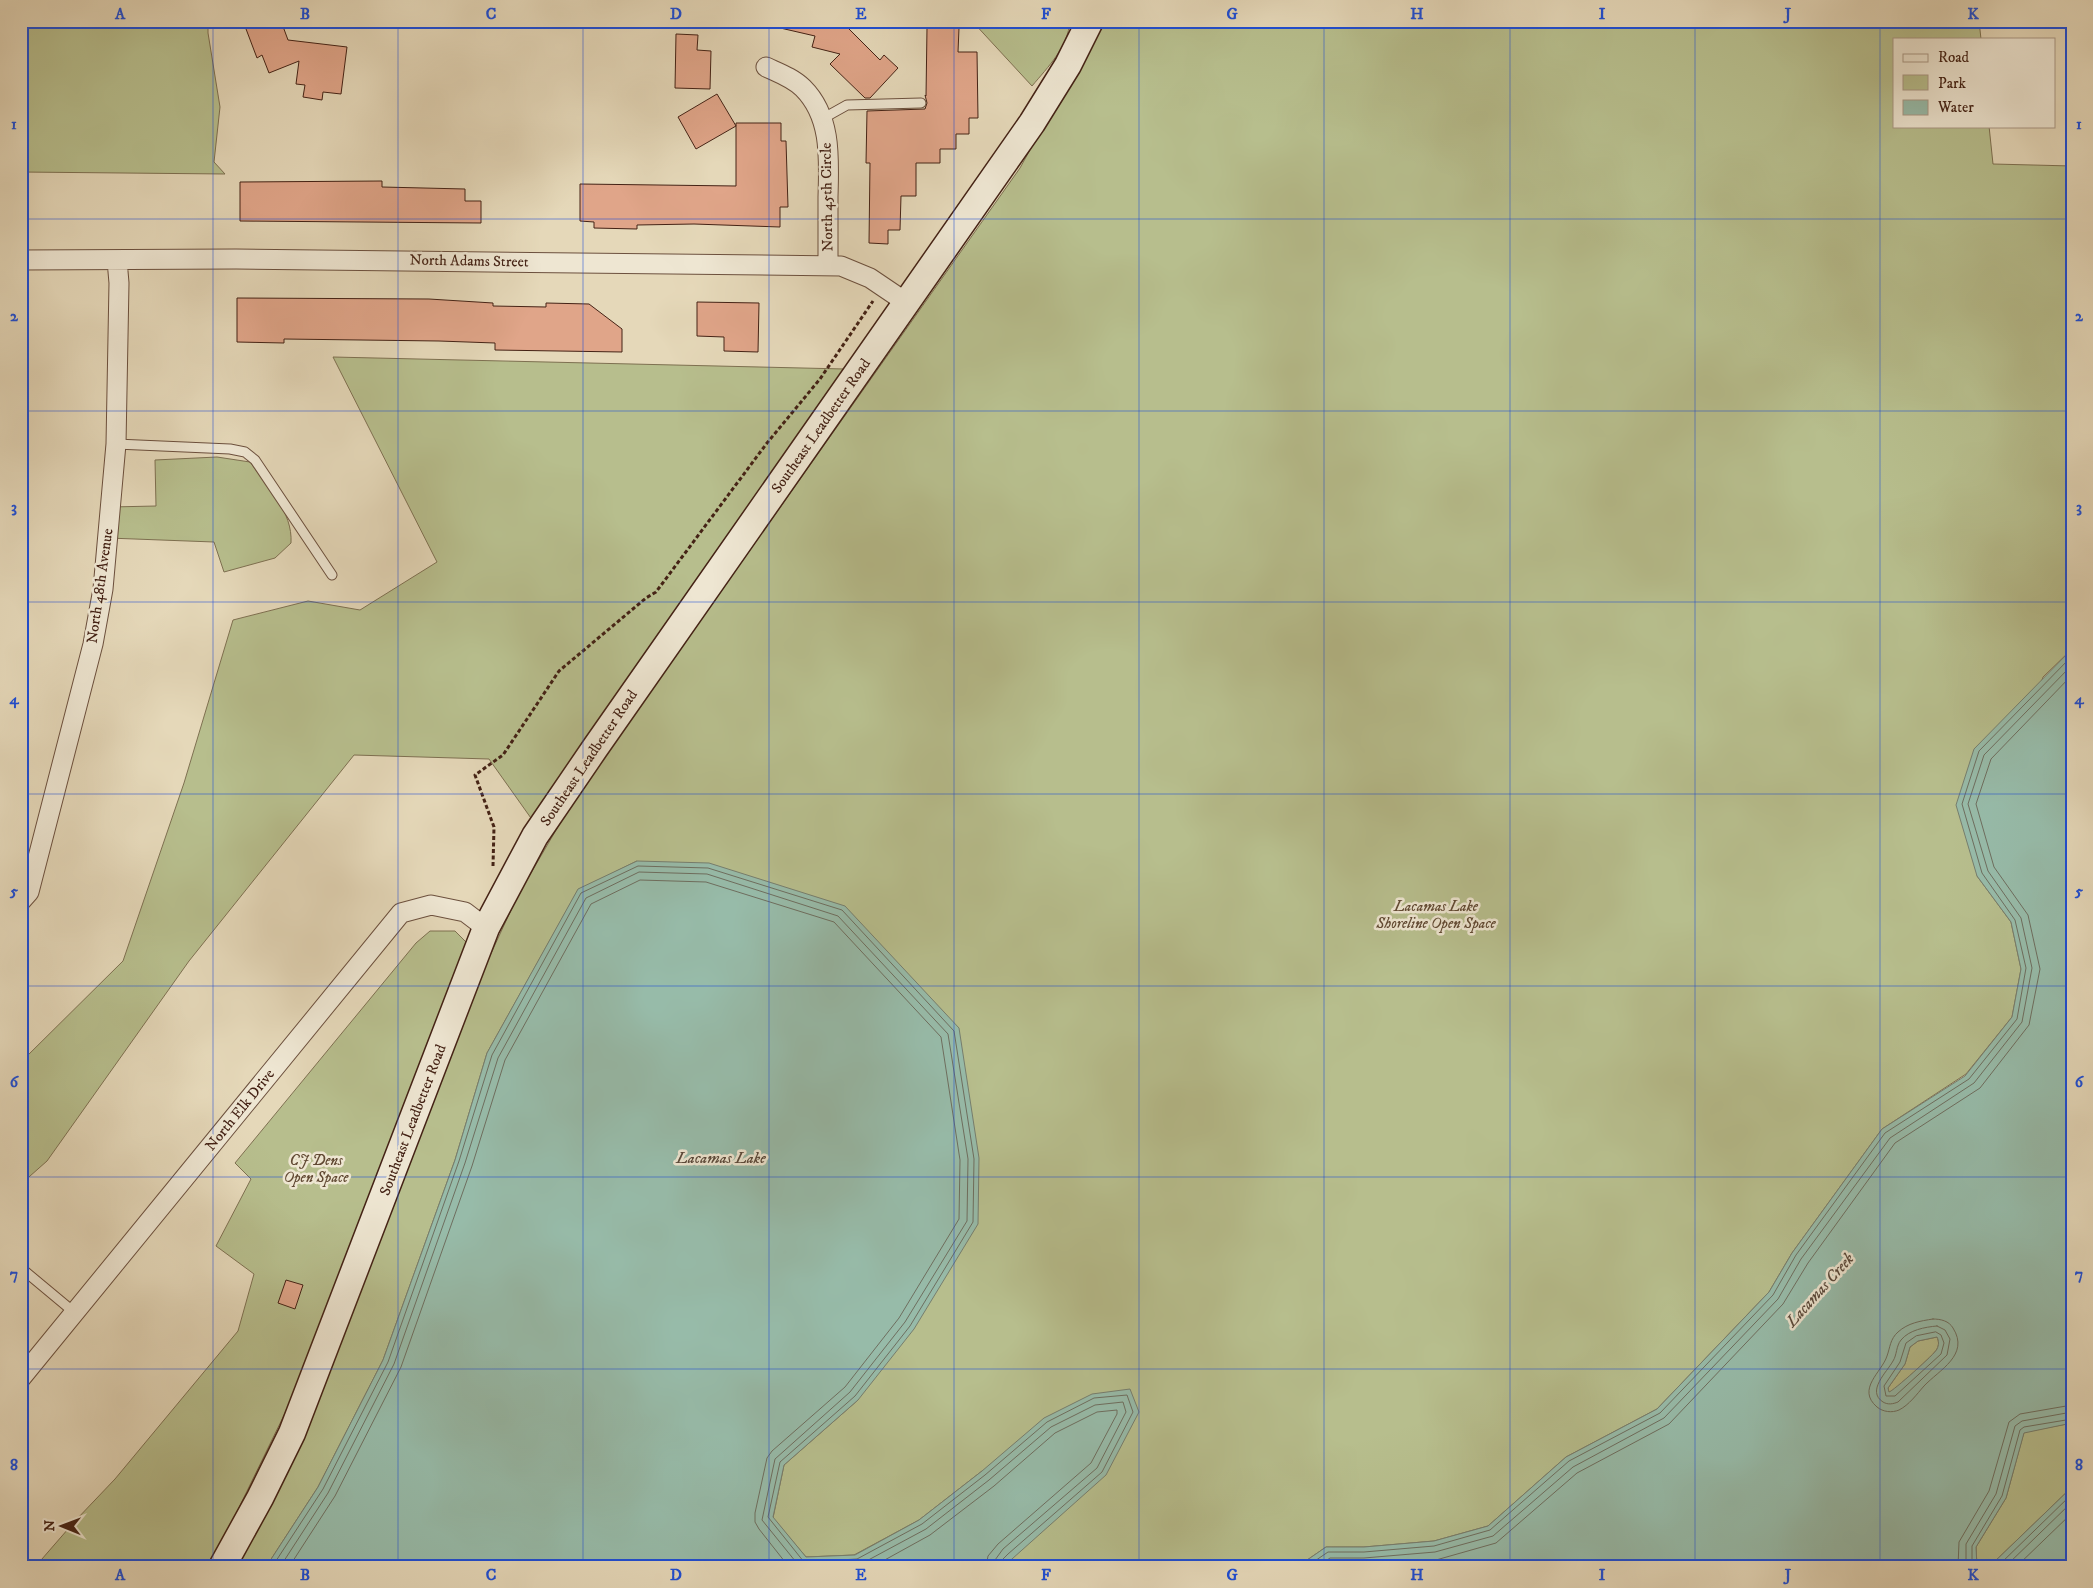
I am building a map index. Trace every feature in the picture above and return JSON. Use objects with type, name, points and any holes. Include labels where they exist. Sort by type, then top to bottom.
[{"type":"street","name":"Southeast Leadbetter Road","points":[[222,1567],[260,1498],[292,1433],[486,928],[508,885],[536,836],[595,748],[1042,108],[1068,66],[1090,21]]},
{"type":"street","name":"North 45th Circle","points":[[766,67],[795,81],[804,88],[822,119],[829,149],[828,266]]},
{"type":"street","name":"North Adams Street","points":[[21,260],[236,259],[828,266],[850,269],[907,303]]},
{"type":"street","name":"North 48th Avenue","points":[[21,901],[29,892],[94,644],[103,588],[116,444],[119,283],[117,260]]},
{"type":"street","name":"North Elk Drive","points":[[21,1378],[401,913],[431,905],[465,912],[486,928]]},
{"type":"lane","points":[[822,119],[847,105],[921,103]]},
{"type":"lane","points":[[116,444],[230,449],[245,452],[255,460],[332,576]]},
{"type":"lane","points":[[21,1268],[74,1312]]},
{"type":"path","points":[[508,885],[493,872],[494,827],[475,775],[503,755],[559,671],[646,598],[656,592],[767,443],[820,379],[883,287]]},
{"type":"green space","points":[[21,21],[208,21],[208,33],[220,107],[214,162],[225,174],[21,172]]},
{"type":"green space","points":[[972,21],[1070,21],[1061,48],[1051,64],[1032,86]]},
{"type":"green space","name":"Lacamas Lake Shoreline Open Space","points":[[1101,21],[1979,21],[1981,38],[1893,38],[1893,128],[1989,128],[1993,164],[2072,166],[2072,649],[2043,677],[1977,876],[2011,922],[2021,969],[2012,1017],[1966,1074],[1882,1129],[1792,1253],[1769,1292],[1657,1409],[1566,1457],[1488,1526],[1434,1541],[1364,1547],[1326,1547],[1297,1567],[1003,1567],[1011,1557],[982,1471],[919,1520],[854,1555],[806,1557],[773,1518],[784,1465],[858,1400],[637,861],[578,890],[487,1053],[455,1160],[383,1360],[318,1487],[266,1567],[234,1567],[456,1029],[518,895],[627,709],[663,673],[1020,168]]},
{"type":"green space","points":[[333,357],[845,369],[538,828],[489,759],[354,755],[189,961],[47,1161],[21,1184],[21,1062],[123,961],[184,783],[233,620],[308,601],[360,610],[437,562]]},
{"type":"green space","points":[[217,457],[250,462],[278,500],[288,521],[291,543],[275,558],[224,572],[214,542],[108,538],[110,507],[156,506],[155,460]]},
{"type":"green space","name":"CJ Dens Open Space","points":[[430,931],[455,931],[472,948],[327,1327],[210,1567],[35,1567],[115,1479],[238,1331],[254,1274],[216,1246],[251,1179],[235,1163],[416,943]]},
{"type":"green space","points":[[1937,1337],[1938,1345],[1935,1352],[1889,1393],[1888,1388],[1905,1364],[1910,1347],[1918,1341]]},
{"type":"green space","points":[[2072,1423],[2072,1487],[1989,1567],[1977,1567],[1976,1547],[2006,1498],[2024,1432]]},
{"type":"water","name":"Lacamas Creek","points":[[2072,649],[2072,1423],[2024,1433],[2006,1498],[1976,1547],[1977,1567],[1297,1567],[1326,1547],[1364,1547],[1434,1541],[1488,1526],[1566,1457],[1657,1409],[1769,1292],[1792,1253],[1882,1129],[1965,1076],[2012,1017],[2021,969],[2011,922],[1977,876],[1956,805],[1974,749]],"holes":[[[1937,1337],[1939,1343],[1935,1352],[1889,1392],[1888,1388],[1905,1364],[1910,1347],[1918,1341]]]},
{"type":"water","name":"Lacamas Lake","points":[[637,861],[709,863],[845,906],[959,1028],[979,1158],[978,1224],[914,1329],[858,1400],[784,1465],[773,1517],[806,1557],[855,1555],[919,1520],[982,1471],[1044,1418],[1092,1394],[1130,1389],[1139,1412],[1106,1475],[1003,1567],[266,1567],[318,1487],[383,1360],[455,1160],[487,1053],[578,889]]},
{"type":"water","points":[[2072,1487],[2072,1567],[1989,1567]]},
{"type":"building","points":[[243,21],[281,21],[288,40],[347,47],[341,94],[323,92],[322,100],[303,97],[305,85],[296,84],[299,61],[269,73],[262,55],[257,58]]},
{"type":"building","points":[[777,21],[841,21],[880,60],[884,55],[898,68],[870,98],[865,98],[830,64],[840,54],[812,47],[815,36],[776,27]]},
{"type":"building","points":[[927,28],[959,28],[958,52],[977,52],[978,118],[969,118],[969,134],[956,134],[956,149],[940,149],[940,163],[916,163],[916,196],[901,196],[900,230],[888,230],[888,244],[869,243],[870,163],[866,163],[867,111],[925,109],[927,103],[925,95]]},
{"type":"building","points":[[676,34],[698,35],[697,50],[711,51],[710,89],[675,88]]},
{"type":"building","points":[[717,94],[736,126],[696,149],[678,117]]},
{"type":"building","points":[[736,123],[781,123],[781,141],[786,141],[788,207],[780,207],[780,227],[694,224],[637,225],[637,229],[594,228],[594,222],[580,221],[580,184],[736,186]]},
{"type":"building","points":[[382,181],[382,187],[465,189],[465,201],[481,201],[481,223],[240,221],[240,182]]},
{"type":"building","points":[[237,298],[429,299],[493,303],[493,306],[546,307],[546,303],[589,304],[622,329],[622,352],[495,350],[495,343],[439,341],[284,339],[284,343],[237,342]]},
{"type":"building","points":[[697,302],[759,303],[758,352],[724,351],[724,337],[697,336]]},
{"type":"building","points":[[286,1280],[303,1285],[295,1309],[278,1303]]}]
